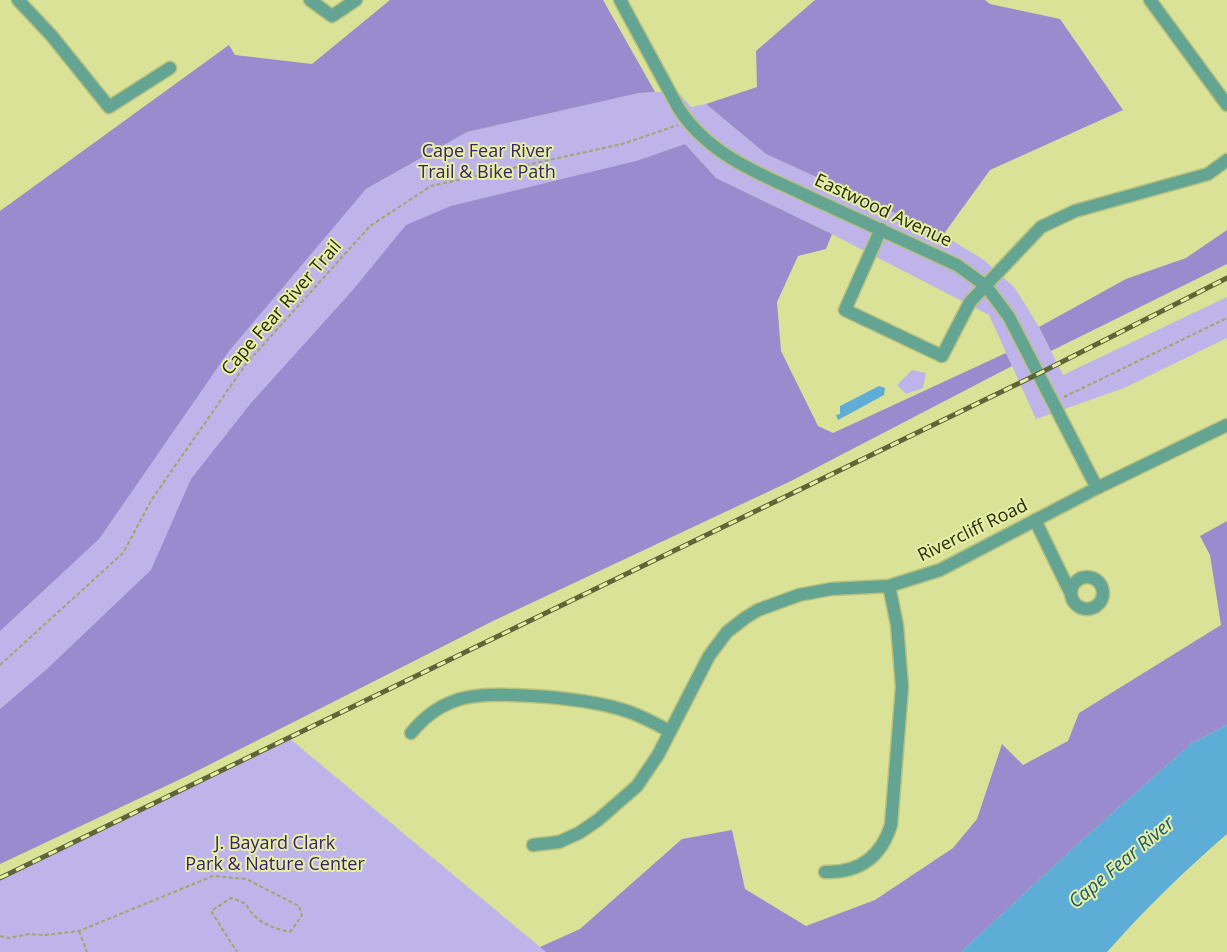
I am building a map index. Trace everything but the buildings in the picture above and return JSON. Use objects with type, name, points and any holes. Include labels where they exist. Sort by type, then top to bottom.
[{"type":"street","points":[[18,0],[51,35],[109,107],[170,68]]},
{"type":"street","points":[[310,0],[332,16],[356,0]]},
{"type":"street","name":"Eastwood Avenue","points":[[620,0],[688,122],[708,144],[746,168],[957,265],[986,286],[1009,317],[1097,488]]},
{"type":"street","points":[[1150,0],[1227,105]]},
{"type":"street","points":[[881,229],[844,310],[942,356],[970,302],[1041,227],[1075,211],[1208,174],[1227,160]]},
{"type":"street","name":"Rivercliff Road","points":[[533,845],[566,840],[598,820],[621,802],[650,768],[709,656],[727,632],[745,618],[799,595],[831,589],[889,586],[940,570],[1097,488],[1227,425]]},
{"type":"street","points":[[1034,520],[1071,594]]},
{"type":"street","points":[[825,872],[842,873],[869,860],[886,840],[891,825],[902,687],[897,625],[889,586]]},
{"type":"street","points":[[411,733],[420,722],[444,705],[472,696],[494,694],[600,704],[636,714],[669,731]]},
{"type":"path","name":"Cape Fear River Trail","points":[[0,665],[123,553],[152,499],[246,364],[370,226],[430,186],[622,144],[688,122]]},
{"type":"path","points":[[1053,403],[1129,364],[1227,318]]},
{"type":"path","points":[[0,936],[9,938],[29,934],[44,935],[79,931],[213,876],[246,879],[299,906],[302,916],[290,932],[274,928],[255,916],[246,903],[232,898],[211,911],[237,952]]},
{"type":"path","points":[[79,931],[87,952]]},
{"type":"green space","name":"Cape Fear River Trail & Bike Path","points":[[677,91],[691,107],[706,104],[766,154],[943,235],[984,260],[1015,288],[1039,327],[1063,375],[1227,297],[1227,338],[1124,388],[1036,419],[989,315],[822,229],[716,178],[685,144],[636,161],[278,521],[24,689],[0,709],[0,307],[343,216],[366,189],[467,132],[639,93]]},
{"type":"green space","points":[[912,370],[926,373],[923,388],[906,394],[897,385]]},
{"type":"green space","name":"J. Bayard Clark Park & Nature Center","points":[[289,738],[546,952],[0,952],[0,879]]},
{"type":"shaded area","points":[[390,0],[603,0],[655,92],[639,93],[467,132],[366,189],[229,351],[99,539],[0,631],[0,211],[229,45],[235,55],[312,64]]},
{"type":"shaded area","points":[[815,0],[985,0],[990,4],[1060,19],[1123,110],[990,170],[943,235],[766,154],[706,104],[757,87],[756,51]]},
{"type":"shaded area","points":[[685,144],[716,178],[832,234],[826,249],[798,256],[777,302],[781,351],[818,426],[833,433],[1006,353],[1012,366],[791,481],[493,621],[187,776],[0,864],[0,709],[47,669],[151,570],[191,479],[251,403],[352,291],[406,225],[451,206],[636,161]]},
{"type":"shaded area","points":[[1227,230],[1227,264],[1051,351],[1039,327],[1126,279],[1186,258]]},
{"type":"shaded area","points":[[1227,521],[1227,725],[1192,743],[1081,841],[961,952],[546,952],[540,947],[580,929],[682,839],[732,830],[745,889],[806,926],[875,900],[953,848],[977,819],[1002,744],[1023,765],[1068,741],[1079,713],[1221,625],[1210,555],[1200,536]]},
{"type":"water","points":[[879,386],[885,388],[884,395],[838,420],[836,415],[840,414],[840,406]]},
{"type":"water","name":"Cape Fear River","points":[[1227,725],[1227,834],[1165,891],[1107,952],[961,952],[1081,841],[1192,743]]},
{"type":"railway","points":[[0,878],[1038,374],[1227,278]]}]
